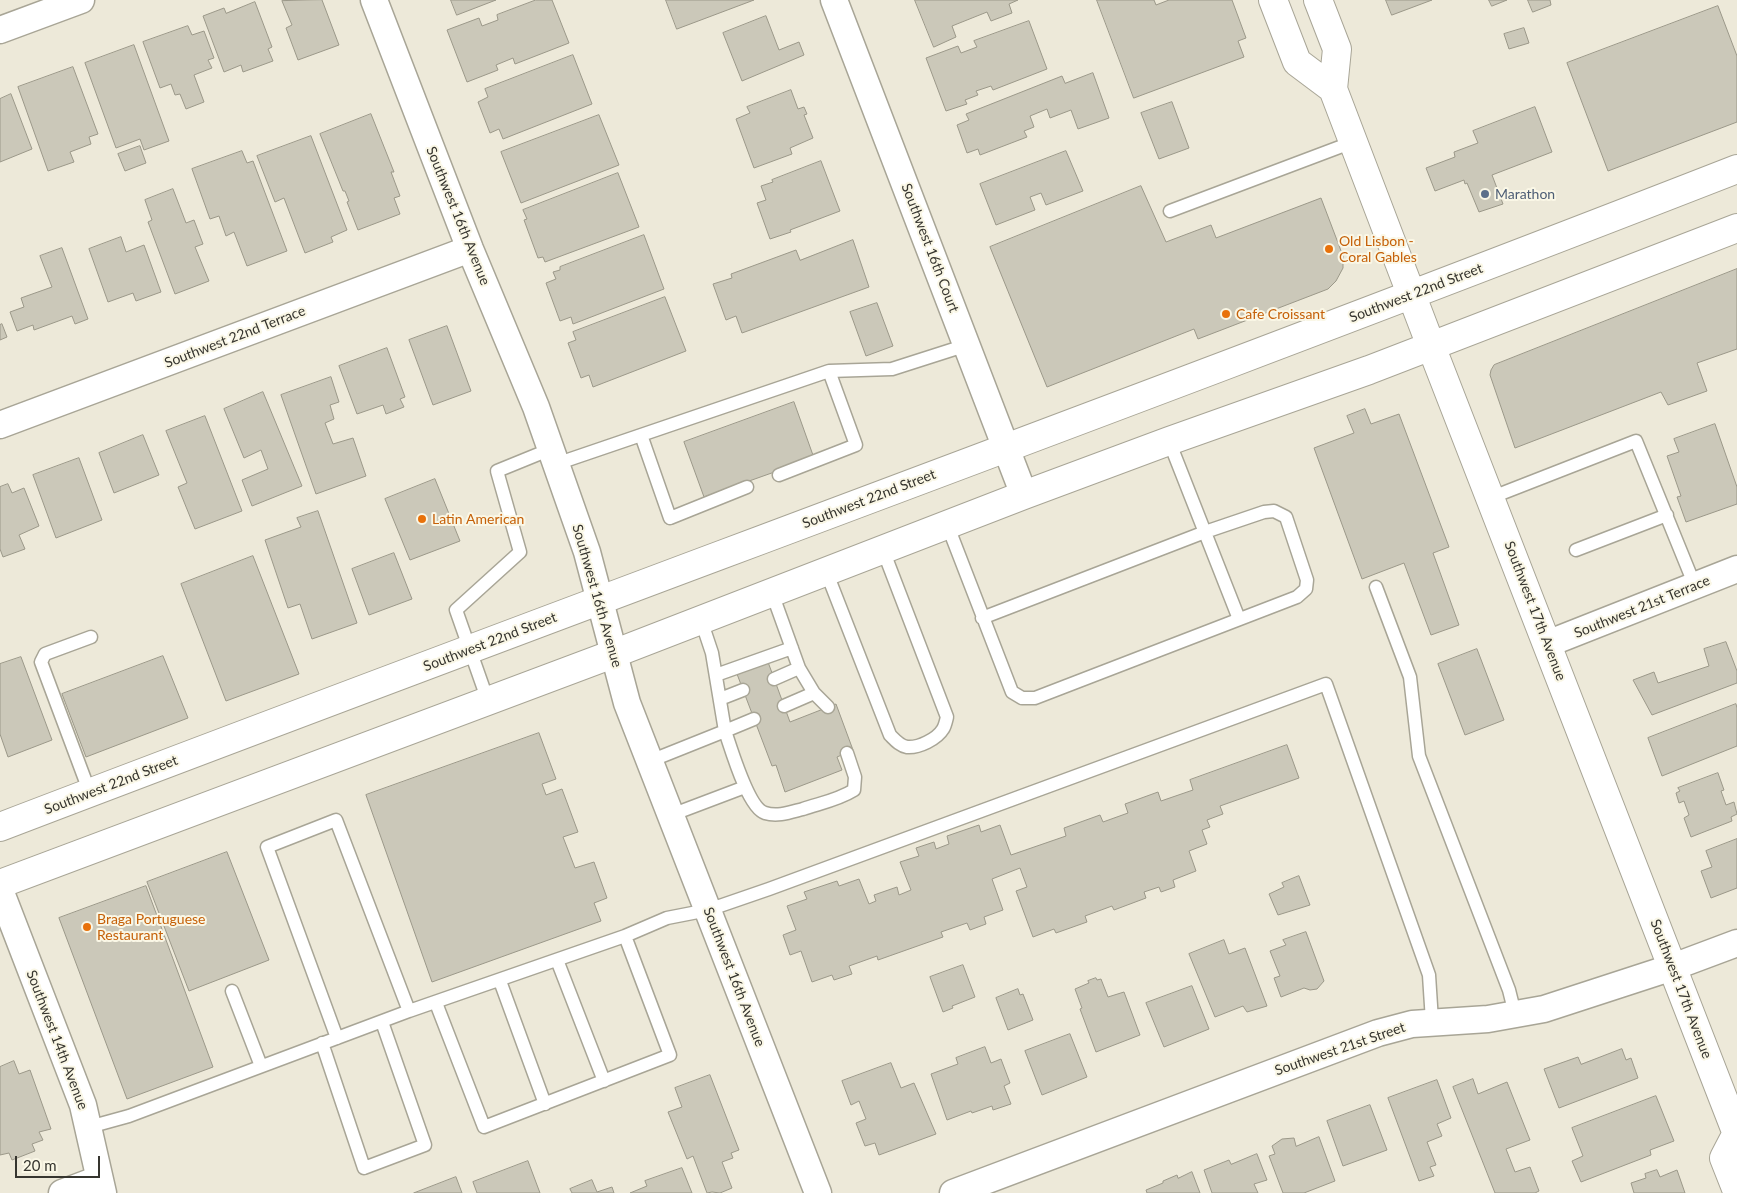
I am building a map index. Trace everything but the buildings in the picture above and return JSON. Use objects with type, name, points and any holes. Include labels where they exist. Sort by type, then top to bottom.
[{"type":"main road","points":[[1273,0],[1297,62],[1333,89]]},
{"type":"main road","name":"Southwest 17th Avenue","points":[[1318,0],[1337,49],[1333,89],[1737,1134],[1724,1158],[1737,1191]]},
{"type":"main road","name":"Southwest 22nd Street","points":[[0,827],[1412,295],[1737,169]]},
{"type":"main road","points":[[0,884],[613,654],[1024,495],[1369,370],[1737,228]]},
{"type":"street","points":[[0,30],[81,0]]},
{"type":"street","name":"Southwest 16th Avenue","points":[[374,0],[470,249],[536,407],[587,552],[627,702],[818,1193]]},
{"type":"street","name":"Southwest 16th Court","points":[[834,0],[1024,495]]},
{"type":"street","name":"Southwest 22nd Terrace","points":[[0,425],[470,249]]},
{"type":"street","name":"Southwest 21st Terrace","points":[[1547,644],[1737,569]]},
{"type":"street","name":"Southwest 14th Avenue","points":[[0,890],[83,1105],[101,1186]]},
{"type":"street","name":"Southwest 21st Street","points":[[952,1193],[1378,1032],[1432,1021],[1488,1019],[1544,1009],[1673,967],[1737,943]]},
{"type":"street","points":[[62,1193],[101,1186]]},
{"type":"lane","points":[[1170,211],[1353,142]]},
{"type":"lane","points":[[488,701],[468,650],[456,610],[520,552],[496,470],[641,435],[829,371],[892,369],[967,345]]},
{"type":"lane","points":[[779,475],[856,445],[829,371]]},
{"type":"lane","points":[[641,435],[670,518],[747,487]]},
{"type":"lane","points":[[1169,441],[1239,620]]},
{"type":"lane","points":[[1490,498],[1636,441],[1695,586]]},
{"type":"lane","points":[[947,524],[982,618],[1012,692],[1022,698],[1035,698],[1297,597],[1306,589],[1307,580],[1286,517],[1274,511],[1264,512],[1205,532],[982,618]]},
{"type":"lane","points":[[1576,550],[1667,515]]},
{"type":"lane","points":[[826,571],[890,736],[907,747],[920,744],[936,738],[944,728],[947,717],[883,550]]},
{"type":"lane","points":[[1376,587],[1410,677],[1419,756],[1509,990],[1516,1014]]},
{"type":"lane","points":[[772,593],[799,668],[814,693],[828,707]]},
{"type":"lane","points":[[702,620],[712,653],[725,731],[745,787],[759,810],[766,813],[784,814],[841,798],[854,790],[855,777],[847,753]]},
{"type":"lane","points":[[90,793],[41,662],[45,654],[91,636]]},
{"type":"lane","points":[[716,675],[792,648]]},
{"type":"lane","points":[[774,680],[799,668]]},
{"type":"lane","points":[[89,1127],[129,1116],[409,1011],[500,981],[625,936],[667,918],[708,910],[1326,684],[1429,976],[1432,1021]]},
{"type":"lane","points":[[720,699],[743,690]]},
{"type":"lane","points":[[784,706],[814,693]]},
{"type":"lane","points":[[650,761],[754,719]]},
{"type":"lane","points":[[671,815],[745,787]]},
{"type":"lane","points":[[337,1038],[267,847],[336,820],[409,1011]]},
{"type":"lane","points":[[436,1003],[484,1127],[670,1055],[625,936]]},
{"type":"lane","points":[[557,960],[604,1081]]},
{"type":"lane","points":[[500,981],[544,1104]]},
{"type":"lane","points":[[232,991],[261,1066]]},
{"type":"lane","points":[[322,1043],[364,1168],[425,1145],[382,1022]]},
{"type":"place","name":"Marathon","points":[[1485,194]]},
{"type":"place","name":"Old Lisbon - Coral Gables","points":[[1329,249]]},
{"type":"place","name":"Cafe Croissant","points":[[1226,314]]},
{"type":"place","name":"Latin American","points":[[422,519]]},
{"type":"place","name":"Braga Portuguese Restaurant","points":[[87,927]]}]
